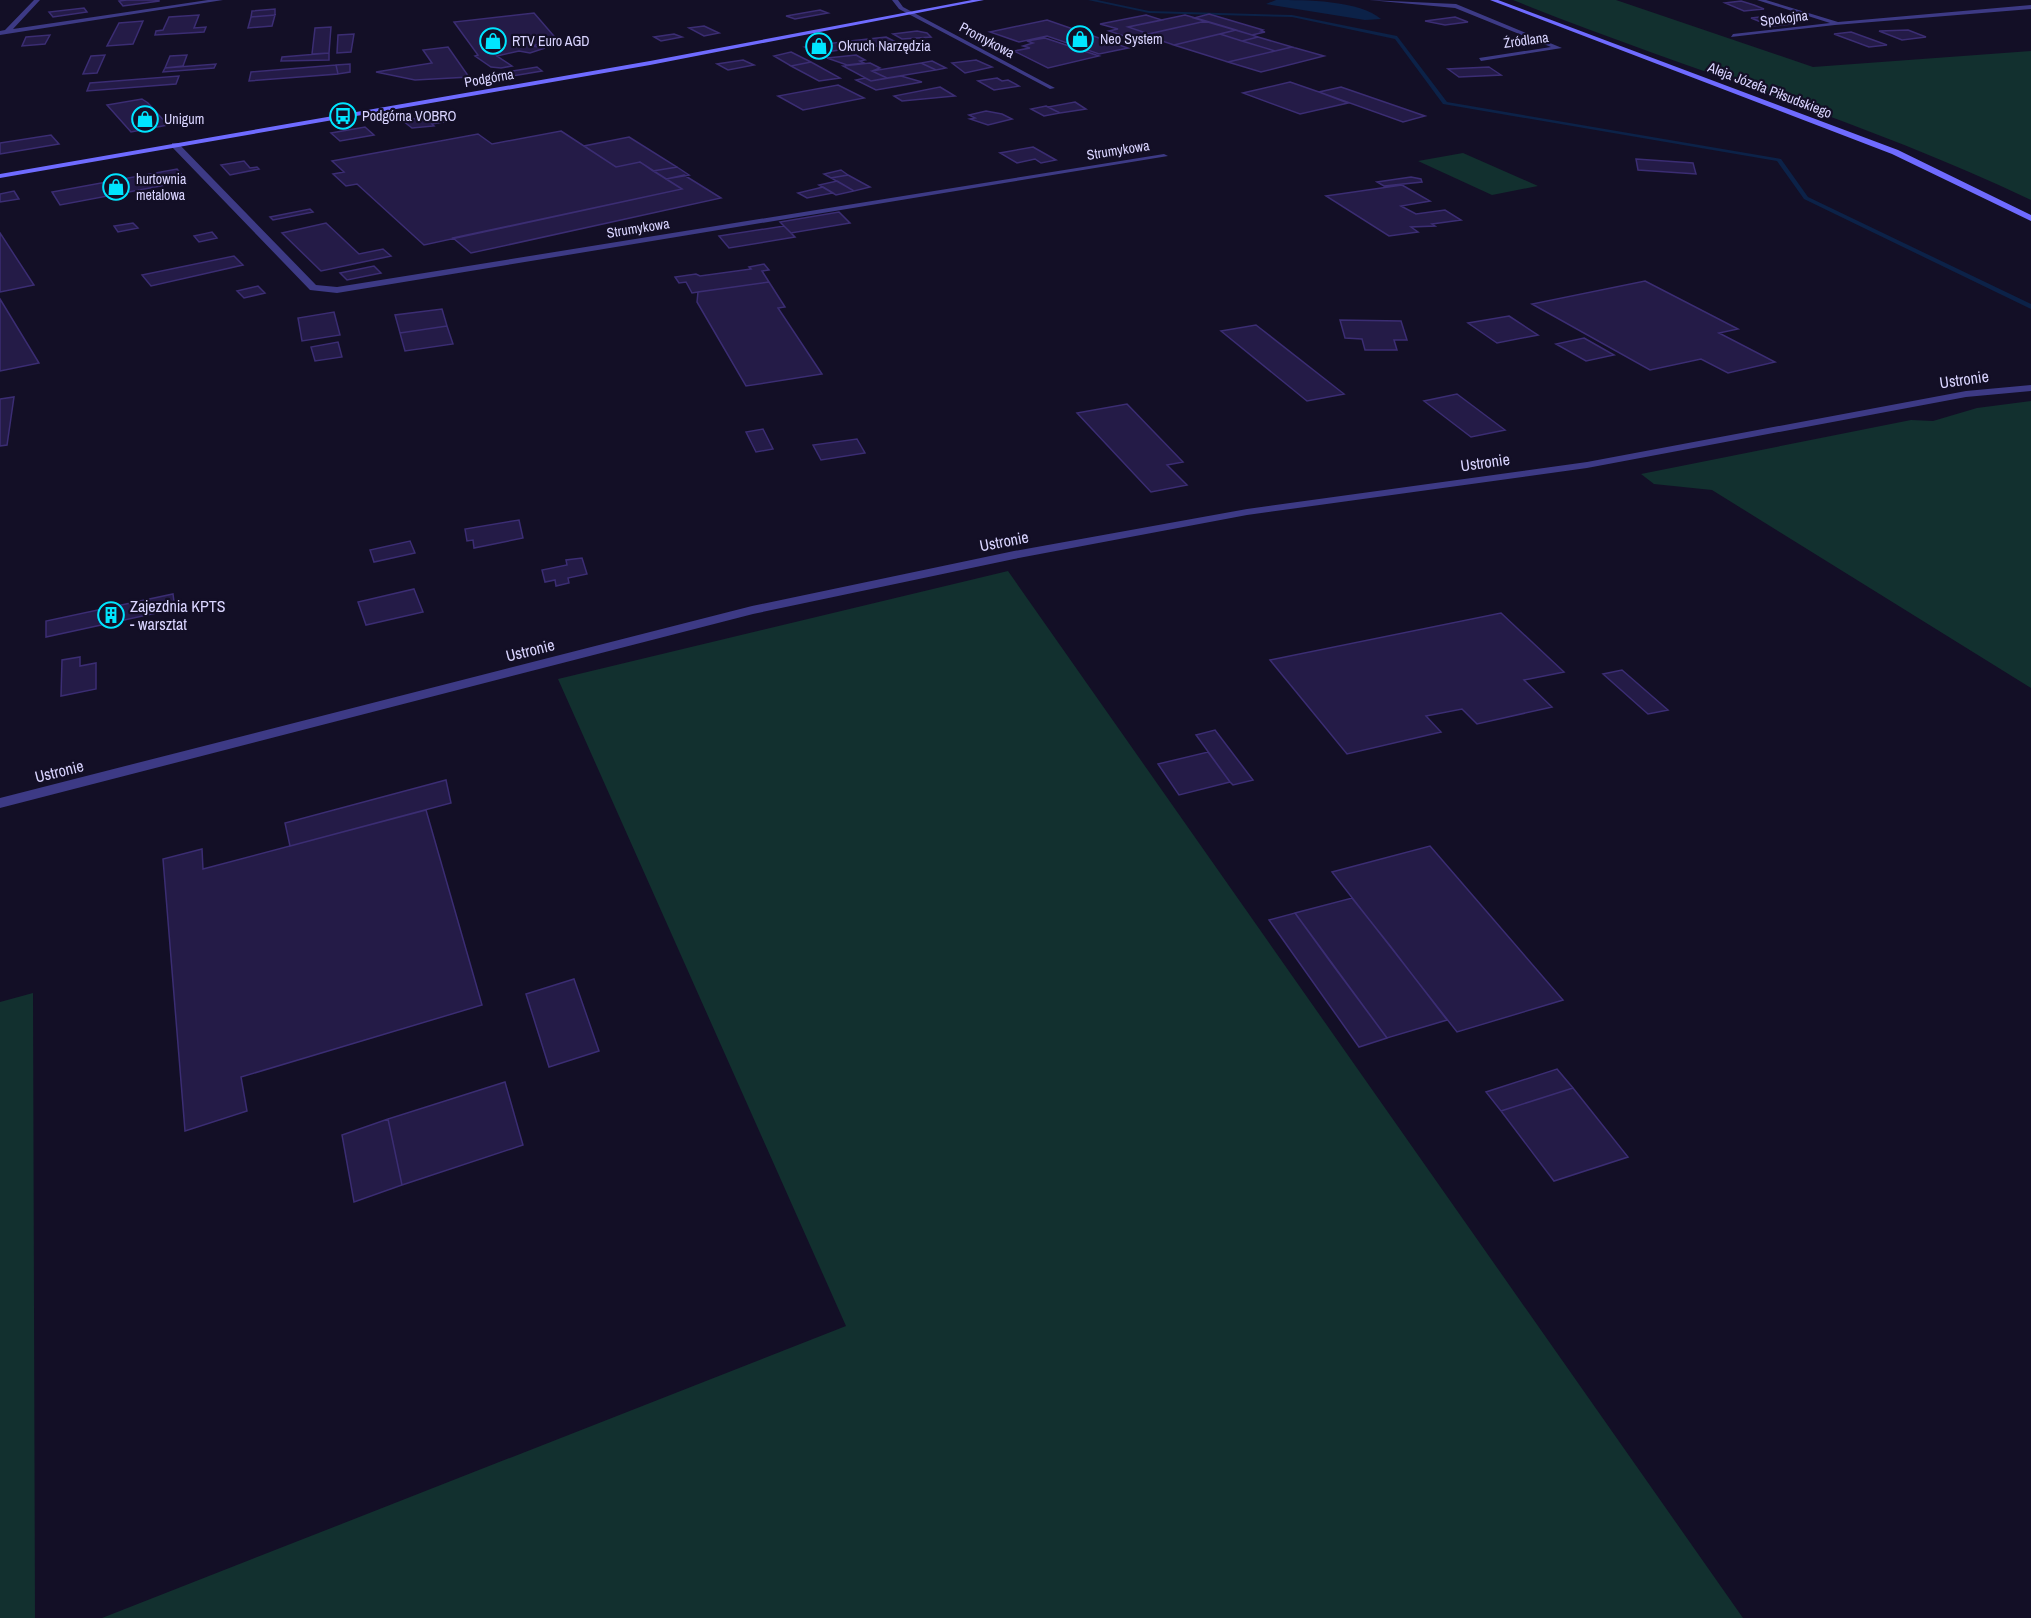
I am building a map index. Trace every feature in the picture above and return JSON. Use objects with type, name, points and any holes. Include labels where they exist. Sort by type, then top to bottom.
[{"type":"main road","name":"Podgórna","points":[[0,176],[650,63],[981,0]]},
{"type":"main road","name":"Aleja Józefa Piłsudskiego","points":[[1493,0],[1895,152],[2031,218]]},
{"type":"street","points":[[4,32],[37,0]]},
{"type":"street","points":[[4,32],[220,0]]},
{"type":"street","name":"Promykowa","points":[[895,0],[901,8],[1052,88]]},
{"type":"street","name":"Źródlana","points":[[1372,0],[1456,6],[1559,48],[1480,59]]},
{"type":"street","name":"Spokojna","points":[[1760,0],[1838,24]]},
{"type":"street","name":"Spokojna","points":[[1733,36],[2031,7]]},
{"type":"street","name":"Strumykowa","points":[[175,145],[313,288],[337,290],[1164,156]]},
{"type":"street","name":"Ustronie","points":[[0,803],[752,610],[1014,555],[1247,512],[1587,465],[1966,394],[2031,388]]},
{"type":"green space","points":[[1513,0],[1616,0],[1813,67],[2031,51],[2031,200],[1968,171],[1839,120]]},
{"type":"green space","points":[[1463,153],[1538,186],[1492,195],[1418,161]]},
{"type":"green space","points":[[2031,401],[2031,688],[1712,490],[1654,484],[1641,474],[1911,420],[1933,421],[1977,408]]},
{"type":"green space","points":[[1008,571],[1743,1618],[102,1618],[846,1326],[558,679]]},
{"type":"green space","points":[[33,993],[35,1618],[0,1618],[0,1002]]},
{"type":"water","points":[[1276,0],[1331,2],[1359,8],[1381,19],[1365,20],[1266,4]]},
{"type":"building","points":[[119,1],[159,1],[123,6]]},
{"type":"building","points":[[1741,1],[1764,9],[1744,11],[1725,3]]},
{"type":"building","points":[[84,8],[87,12],[53,17],[49,12]]},
{"type":"building","points":[[275,9],[275,15],[251,17],[252,11]]},
{"type":"building","points":[[820,10],[828,13],[795,19],[786,16]]},
{"type":"building","points":[[534,13],[560,43],[532,46],[545,48],[530,53],[519,51],[497,56],[512,66],[501,68],[491,67],[475,56],[478,55],[454,22]]},
{"type":"building","points":[[1209,14],[1265,32],[1252,35],[1194,18]]},
{"type":"building","points":[[199,15],[194,28],[206,27],[204,32],[155,35],[156,31],[163,30],[169,17]]},
{"type":"building","points":[[275,15],[272,26],[248,28],[251,17]]},
{"type":"building","points":[[1146,15],[1162,20],[1128,27],[1149,34],[1130,38],[1109,31],[1118,29],[1100,24]]},
{"type":"building","points":[[1185,15],[1206,21],[1149,34],[1128,27]]},
{"type":"building","points":[[1769,16],[1785,19],[1793,24],[1771,26],[1751,18]]},
{"type":"building","points":[[1455,17],[1468,22],[1445,25],[1425,21]]},
{"type":"building","name":"Neo System","points":[[1047,20],[1128,48],[1099,54],[1047,36],[1019,42],[990,32]]},
{"type":"building","points":[[143,21],[133,44],[107,46],[119,23]]},
{"type":"building","points":[[1206,21],[1236,30],[1174,45],[1144,35]]},
{"type":"building","points":[[704,26],[719,33],[704,36],[689,28]]},
{"type":"building","points":[[331,27],[329,53],[312,54],[315,28]]},
{"type":"building","points":[[1236,30],[1258,37],[1242,41],[1220,34]]},
{"type":"building","points":[[1908,30],[1926,37],[1902,40],[1879,31]]},
{"type":"building","points":[[917,31],[927,33],[931,37],[902,39],[893,34]]},
{"type":"building","points":[[1851,32],[1887,45],[1869,47],[1834,34]]},
{"type":"building","points":[[354,34],[351,52],[337,53],[338,35]]},
{"type":"building","points":[[674,34],[682,37],[661,41],[654,37]]},
{"type":"building","points":[[1220,34],[1275,51],[1228,62],[1174,45]]},
{"type":"building","points":[[50,35],[45,44],[22,46],[26,37]]},
{"type":"building","points":[[886,37],[898,43],[851,48],[841,42]]},
{"type":"building","points":[[1258,37],[1292,47],[1275,51],[1242,41]]},
{"type":"building","points":[[1045,38],[1099,56],[1048,68],[1014,51],[1030,48],[1023,46],[1033,43],[1027,41]]},
{"type":"building","points":[[841,42],[853,48],[819,53],[805,47]]},
{"type":"building","points":[[448,47],[469,77],[415,80],[376,72],[432,63],[423,50]]},
{"type":"building","points":[[1292,47],[1324,56],[1261,72],[1228,62]]},
{"type":"building","points":[[791,52],[811,62],[791,66],[774,56]]},
{"type":"building","points":[[329,53],[329,60],[281,61],[282,57]]},
{"type":"building","points":[[105,55],[97,73],[83,74],[91,56]]},
{"type":"building","points":[[187,55],[183,66],[165,68],[170,56]]},
{"type":"building","points":[[856,55],[865,60],[860,61],[864,63],[847,65],[827,58]]},
{"type":"building","points":[[743,60],[754,65],[728,70],[717,64]]},
{"type":"building","points":[[976,60],[992,67],[965,73],[952,63]]},
{"type":"building","points":[[932,61],[946,68],[936,70],[921,63]]},
{"type":"building","points":[[811,62],[840,78],[819,81],[791,66]]},
{"type":"building","points":[[870,63],[880,68],[872,71],[887,78],[871,81],[843,66]]},
{"type":"building","points":[[921,63],[936,70],[887,78],[872,71]]},
{"type":"building","points":[[216,64],[214,68],[163,72],[165,68]]},
{"type":"building","points":[[350,64],[350,72],[338,74],[336,65]]},
{"type":"building","points":[[336,65],[338,74],[249,81],[251,72]]},
{"type":"building","points":[[537,67],[542,71],[488,80],[483,76]]},
{"type":"building","points":[[1489,67],[1501,75],[1459,77],[1448,69]]},
{"type":"building","points":[[179,76],[176,84],[87,91],[90,83]]},
{"type":"building","points":[[901,76],[922,82],[876,90],[856,80],[865,78],[871,81]]},
{"type":"building","points":[[997,78],[1002,81],[1008,80],[1019,86],[994,90],[978,81]]},
{"type":"building","points":[[1290,82],[1348,103],[1300,114],[1243,93]]},
{"type":"building","points":[[838,85],[864,98],[803,110],[778,96]]},
{"type":"building","points":[[940,87],[955,96],[902,101],[894,96]]},
{"type":"building","points":[[1341,87],[1425,116],[1403,122],[1319,92]]},
{"type":"building","points":[[142,99],[168,125],[131,132],[107,105]]},
{"type":"building","points":[[1075,102],[1086,109],[1060,113],[1048,107]]},
{"type":"building","points":[[1046,106],[1060,113],[1044,116],[1031,109]]},
{"type":"building","points":[[986,111],[1002,114],[1012,119],[988,125],[970,119],[975,118],[969,115]]},
{"type":"building","points":[[434,115],[443,122],[432,124],[434,126],[412,128],[403,121]]},
{"type":"building","points":[[365,127],[374,135],[340,141],[331,133]]},
{"type":"building","points":[[561,131],[616,167],[640,162],[682,189],[424,245],[357,184],[346,186],[333,174],[344,172],[332,161],[478,134],[492,144]]},
{"type":"building","points":[[51,135],[59,144],[0,154],[0,143]]},
{"type":"building","points":[[629,137],[677,167],[653,171],[640,162],[616,167],[584,146]]},
{"type":"building","points":[[1033,147],[1056,160],[1041,163],[1035,159],[1017,163],[1000,153]]},
{"type":"building","points":[[1636,159],[1693,163],[1696,174],[1638,170]]},
{"type":"building","points":[[244,161],[250,168],[259,169],[230,175],[221,165]]},
{"type":"building","points":[[677,167],[689,175],[666,179],[653,171]]},
{"type":"building","points":[[177,169],[187,181],[60,205],[52,192]]},
{"type":"building","points":[[841,170],[848,175],[831,178],[824,174]]},
{"type":"building","points":[[684,175],[721,198],[471,253],[453,238],[682,189],[666,179]]},
{"type":"building","points":[[848,175],[870,187],[854,191],[831,178]]},
{"type":"building","points":[[1411,177],[1421,179],[1422,182],[1384,186],[1377,182]]},
{"type":"building","points":[[837,181],[854,191],[836,195],[819,185]]},
{"type":"building","points":[[1402,185],[1430,201],[1401,206],[1416,214],[1445,210],[1461,220],[1432,224],[1435,226],[1411,227],[1418,232],[1389,236],[1326,196]]},
{"type":"building","points":[[823,187],[833,193],[807,198],[798,193]]},
{"type":"building","points":[[14,191],[19,199],[0,202],[0,194]]},
{"type":"building","points":[[310,209],[313,212],[273,220],[270,217]]},
{"type":"building","points":[[839,212],[850,223],[791,233],[780,222]]},
{"type":"building","points":[[133,223],[138,228],[118,232],[114,226]]},
{"type":"building","points":[[326,223],[359,254],[383,249],[391,256],[321,271],[282,233]]},
{"type":"building","points":[[784,226],[795,237],[729,248],[719,236]]},
{"type":"building","points":[[212,232],[217,238],[199,242],[194,236]]},
{"type":"building","points":[[0,233],[34,285],[0,292]]},
{"type":"building","points":[[234,256],[243,265],[151,286],[142,275]]},
{"type":"building","points":[[764,264],[769,270],[762,271],[769,282],[692,293],[686,282],[679,283],[675,277],[751,269],[749,267]]},
{"type":"building","points":[[374,266],[381,273],[347,280],[340,273]]},
{"type":"building","points":[[1645,281],[1738,329],[1719,333],[1775,362],[1728,373],[1701,359],[1650,370],[1532,304]]},
{"type":"building","points":[[769,282],[785,307],[778,308],[822,374],[746,386],[697,302],[698,292]]},
{"type":"building","points":[[258,286],[265,293],[244,298],[237,291]]},
{"type":"building","points":[[0,299],[39,363],[0,371]]},
{"type":"building","points":[[442,309],[447,326],[400,333],[395,315]]},
{"type":"building","points":[[334,312],[340,335],[302,341],[298,318]]},
{"type":"building","points":[[1509,316],[1538,335],[1497,343],[1468,323]]},
{"type":"building","points":[[1340,320],[1401,321],[1407,340],[1394,340],[1397,350],[1365,350],[1362,339],[1345,338]]},
{"type":"building","points":[[1256,325],[1344,394],[1307,401],[1221,331]]},
{"type":"building","points":[[447,326],[453,344],[405,351],[400,333]]},
{"type":"building","points":[[1584,338],[1614,355],[1586,361],[1556,344]]},
{"type":"building","points":[[338,342],[342,357],[315,361],[311,347]]},
{"type":"building","points":[[1457,394],[1505,430],[1471,437],[1424,401]]},
{"type":"building","points":[[14,397],[7,445],[0,446],[0,399]]},
{"type":"building","points":[[1127,404],[1183,462],[1167,465],[1187,485],[1151,492],[1077,413]]},
{"type":"building","points":[[763,429],[773,449],[756,452],[746,432]]},
{"type":"building","points":[[857,439],[865,453],[821,460],[813,445]]},
{"type":"building","points":[[519,520],[523,538],[474,548],[473,540],[467,541],[465,529]]},
{"type":"building","points":[[410,541],[415,553],[374,562],[370,550]]},
{"type":"building","points":[[582,558],[587,574],[568,578],[569,583],[556,586],[555,580],[545,582],[542,570],[567,565],[566,560]]},
{"type":"building","points":[[414,589],[423,612],[366,625],[358,602]]},
{"type":"building","name":"Zajezdnia KPTS - warsztat","points":[[173,594],[175,609],[46,637],[46,621]]},
{"type":"building","points":[[1501,613],[1564,672],[1524,680],[1552,707],[1477,724],[1462,709],[1426,716],[1441,732],[1347,754],[1270,660]]},
{"type":"building","points":[[80,657],[80,666],[96,663],[96,689],[61,696],[62,660]]},
{"type":"building","points":[[1622,670],[1668,710],[1648,714],[1603,674]]},
{"type":"building","points":[[1215,730],[1253,780],[1233,785],[1196,735]]},
{"type":"building","points":[[1208,752],[1230,782],[1179,795],[1158,764]]},
{"type":"building","points":[[446,780],[451,803],[290,846],[285,823]]},
{"type":"building","points":[[426,810],[482,1005],[241,1077],[247,1111],[185,1131],[163,859],[202,849],[203,869]]},
{"type":"building","points":[[1430,846],[1563,1000],[1457,1032],[1332,872]]},
{"type":"building","points":[[1352,898],[1447,1020],[1387,1038],[1295,913]]},
{"type":"building","points":[[1295,913],[1387,1038],[1359,1047],[1269,920]]},
{"type":"building","points":[[574,979],[599,1051],[549,1067],[526,994]]},
{"type":"building","points":[[1557,1069],[1573,1088],[1501,1111],[1486,1092]]},
{"type":"building","points":[[505,1082],[523,1145],[402,1185],[388,1119]]},
{"type":"building","points":[[1573,1088],[1628,1157],[1554,1181],[1501,1111]]},
{"type":"building","points":[[388,1119],[402,1185],[354,1202],[342,1135]]},
{"type":"waterway","points":[[1090,0],[1149,12],[1292,16],[1397,38],[1445,103],[1779,160],[1806,198],[2031,307]]},
{"type":"place","name":"Neo System","points":[[1080,39]]},
{"type":"place","name":"RTV Euro AGD","points":[[493,41]]},
{"type":"place","name":"Okruch Narzędzia","points":[[819,46]]},
{"type":"place","name":"Podgórna VOBRO","points":[[343,116]]},
{"type":"place","name":"Unigum","points":[[145,119]]},
{"type":"place","name":"hurtownia metalowa","points":[[116,187]]},
{"type":"place","name":"Zajezdnia KPTS - warsztat","points":[[111,615]]}]
